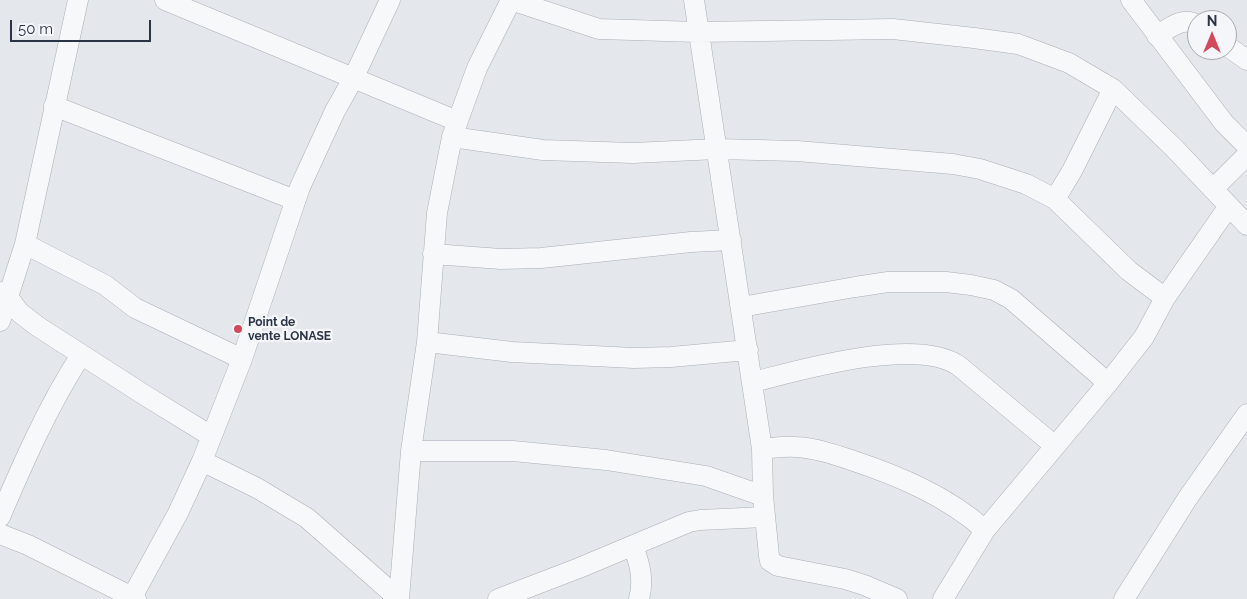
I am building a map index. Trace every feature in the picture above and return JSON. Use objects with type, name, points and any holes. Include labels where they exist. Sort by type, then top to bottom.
[{"type":"street","points":[[0,321],[4,295],[25,244],[78,0]]},
{"type":"street","points":[[165,0],[353,79],[454,129],[543,150],[652,152],[717,149],[798,151],[953,164],[980,169],[1026,184],[1055,199],[1123,266],[1165,298]]},
{"type":"street","points":[[0,534],[43,552],[133,598],[178,513],[202,461],[242,359],[295,200],[390,0]]},
{"type":"street","points":[[399,599],[411,450],[427,342],[437,213],[454,129],[477,68],[511,0],[599,29],[698,32],[893,29],[1018,44],[1069,64],[1113,89],[1131,104],[1247,225]]},
{"type":"street","points":[[694,0],[711,121],[753,382],[762,449],[763,496],[769,556],[774,564],[864,584],[897,599]]},
{"type":"street","points":[[1131,0],[1224,123],[1247,146]]},
{"type":"street","points":[[1157,36],[1171,27],[1187,21]]},
{"type":"street","points":[[1055,199],[1072,171],[1113,89]]},
{"type":"street","points":[[54,106],[295,200]]},
{"type":"street","points":[[1213,189],[1247,155]]},
{"type":"street","points":[[943,599],[985,530],[1144,337],[1165,298],[1229,206]]},
{"type":"street","points":[[433,254],[501,259],[541,258],[691,242],[731,240]]},
{"type":"street","points":[[25,244],[105,285],[135,308],[242,359]]},
{"type":"street","points":[[741,306],[888,282],[946,282],[971,285],[994,290],[1011,299],[1108,383]]},
{"type":"street","points":[[4,295],[19,312],[37,326],[211,436]]},
{"type":"street","points":[[427,342],[512,352],[634,358],[671,357],[748,350]]},
{"type":"street","points":[[753,382],[837,361],[900,354],[942,356],[959,366],[1055,446]]},
{"type":"street","points":[[0,516],[30,446],[64,381],[81,355]]},
{"type":"street","points":[[1124,599],[1188,499],[1247,414]]},
{"type":"street","points":[[762,449],[794,446],[815,449],[894,475],[947,501],[968,515],[985,530]]},
{"type":"street","points":[[411,450],[513,450],[606,460],[706,476],[763,496]]},
{"type":"street","points":[[202,461],[257,488],[307,518],[399,599]]},
{"type":"street","points":[[498,599],[689,522],[765,517]]},
{"type":"street","points":[[633,546],[640,564],[642,579],[639,599]]},
{"type":"place","name":"Point de vente LONASE","points":[[238,329]]}]
